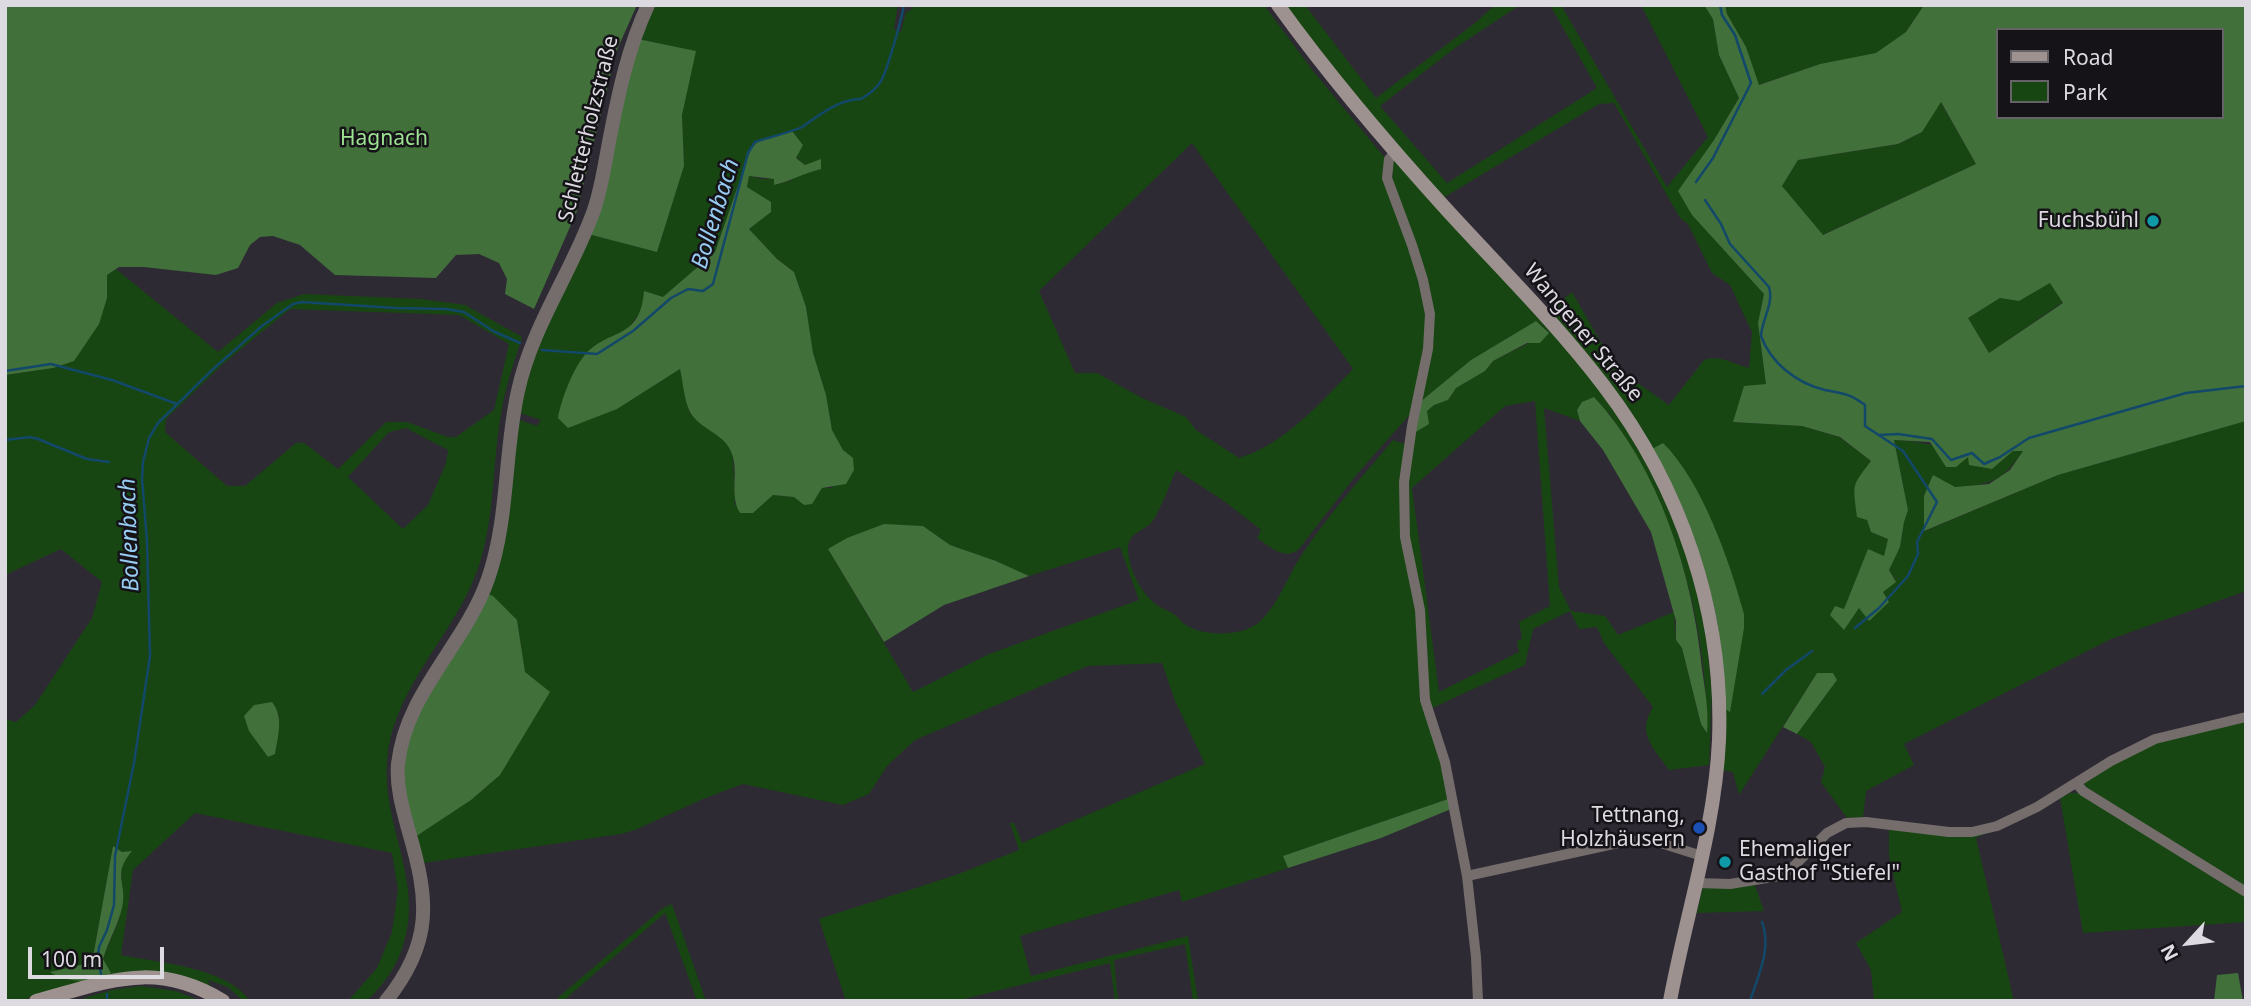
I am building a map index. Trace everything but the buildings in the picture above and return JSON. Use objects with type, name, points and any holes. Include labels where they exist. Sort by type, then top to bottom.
[{"type":"main road","name":"Wangener Straße","points":[[1278,5],[1395,153],[1542,311],[1595,374],[1643,443],[1673,500],[1695,559],[1705,597],[1716,672],[1719,741],[1713,800],[1678,957],[1671,1001]]},
{"type":"main road","points":[[36,1001],[112,981],[147,976],[162,976],[193,985],[223,1001]]},
{"type":"street","name":"Schletterholzstraße","points":[[386,1001],[414,958],[420,939],[424,908],[421,876],[400,795],[398,763],[402,744],[418,701],[468,622],[488,578],[500,530],[511,428],[519,386],[534,339],[594,209],[628,55],[648,5]]},
{"type":"street","points":[[1395,153],[1389,159],[1387,178],[1412,245],[1430,314],[1428,349],[1404,482],[1405,537],[1420,610],[1425,700],[1445,762],[1467,876],[1479,995]]},
{"type":"street","points":[[1696,883],[1730,884],[1779,876],[1794,866],[1834,828],[1846,822],[1949,832],[1972,832],[1997,826],[2155,739],[2246,717]]},
{"type":"street","points":[[2077,784],[2083,791],[2246,892]]},
{"type":"street","points":[[1467,876],[1641,840],[1651,840],[1702,856]]},
{"type":"green space","name":"Hagnach","points":[[5,5],[637,5],[616,52],[577,211],[534,309],[505,294],[507,279],[499,263],[479,254],[456,255],[436,278],[335,275],[300,245],[273,236],[260,237],[250,245],[238,268],[216,275],[119,267],[107,275],[107,298],[99,324],[74,361],[53,368],[5,375]]},
{"type":"green space","points":[[653,5],[898,5],[894,29],[901,32],[906,12],[911,10],[913,5],[1264,5],[1313,71],[1385,158],[1420,278],[1427,330],[1413,411],[1357,474],[1299,549],[1293,552],[1283,553],[1257,538],[1261,530],[1224,501],[1176,470],[1154,519],[1130,539],[1128,549],[1133,572],[1146,595],[1183,623],[1200,631],[1221,634],[1250,628],[1265,616],[1322,526],[1393,440],[1405,444],[1400,510],[1421,650],[1448,799],[1283,856],[1288,868],[1182,902],[1179,890],[1020,936],[1031,976],[1188,936],[1198,1001],[1193,1001],[1185,944],[1114,960],[1118,1001],[1115,1001],[1110,963],[956,1001],[846,1001],[819,919],[956,875],[1019,850],[1010,823],[1014,823],[1022,843],[1205,764],[1175,701],[1162,663],[1088,666],[915,740],[887,766],[869,794],[843,805],[743,784],[621,834],[423,863],[415,837],[471,800],[500,775],[525,672],[517,620],[488,594],[517,419],[537,426],[541,420],[517,412],[529,365],[588,234],[657,252],[684,166],[682,115],[695,51],[638,39]],"holes":[[[792,131],[796,157],[805,165],[803,173],[790,181],[774,185],[775,179],[749,176],[747,187],[771,202],[771,212],[749,229],[777,259],[794,272],[806,307],[813,353],[826,395],[832,430],[843,450],[853,459],[832,488],[822,488],[794,497],[773,495],[753,513],[735,505],[733,455],[722,437],[696,420],[689,411],[680,369],[617,409],[603,342],[626,331],[642,310],[673,291],[715,252],[751,148],[759,141]],[[1192,143],[1353,369],[1287,433],[1256,452],[1239,458],[1196,430],[1186,417],[1142,398],[1097,373],[1075,373],[1039,291]],[[923,526],[950,545],[1029,576],[1120,547],[1139,600],[989,654],[913,692],[828,549]]]},
{"type":"green space","points":[[1285,5],[1305,5],[1376,98],[1495,5],[1520,5],[1455,48],[1380,106],[1447,183],[1597,88],[1550,5],[1561,5],[1667,187],[1708,137],[1641,5],[1704,5],[1713,19],[1719,55],[1739,98],[1714,140],[1692,215],[1764,294],[1758,323],[1766,384],[1733,422],[1802,426],[1839,437],[1871,461],[1866,468],[1867,520],[1871,532],[1888,539],[1884,557],[1868,550],[1844,609],[1844,630],[1859,607],[1889,603],[1883,592],[1895,579],[1889,570],[1900,547],[1908,510],[1894,440],[1944,448],[1992,469],[2013,451],[2023,451],[1995,480],[1955,487],[1925,531],[2058,475],[2246,421],[2246,509],[2243,514],[2246,516],[2246,591],[2111,639],[1904,744],[1914,765],[1866,791],[1863,817],[1847,818],[1821,782],[1825,767],[1811,742],[1797,734],[1837,680],[1833,673],[1817,673],[1739,795],[1733,772],[1722,770],[1724,708],[1730,711],[1744,614],[1715,528],[1684,470],[1663,443],[1652,449],[1550,311],[1572,292],[1606,351],[1625,374],[1669,405],[1704,360],[1721,359],[1749,368],[1752,332],[1730,285],[1712,273],[1688,224],[1680,218],[1614,103],[1599,104],[1443,198],[1367,111]]},
{"type":"green space","points":[[1704,5],[1725,5],[1727,14],[1746,47],[1759,85],[1820,64],[1876,53],[1906,32],[1924,5],[2246,5],[2246,421],[2058,475],[1924,531],[1924,496],[1933,475],[1955,487],[1989,484],[2010,470],[2023,451],[2013,451],[1992,469],[1969,465],[1968,457],[1956,467],[1946,467],[1930,442],[1894,440],[1908,510],[1900,547],[1889,570],[1896,582],[1883,592],[1889,602],[1869,621],[1859,608],[1844,630],[1830,615],[1835,606],[1844,609],[1868,549],[1884,556],[1888,539],[1871,532],[1867,520],[1857,517],[1855,486],[1871,461],[1840,437],[1802,426],[1733,422],[1744,386],[1766,384],[1758,323],[1764,294],[1692,215],[1678,191],[1714,140],[1739,98],[1719,55],[1713,19]],"holes":[[[1941,102],[1976,164],[1823,235],[1782,186],[1798,160],[1898,144],[1922,132]],[[2050,283],[2063,303],[1989,353],[1968,318],[2000,298],[2019,301]]]},
{"type":"green space","points":[[1725,5],[1924,5],[1906,32],[1876,54],[1820,64],[1758,85],[1746,47],[1727,14]]},
{"type":"green space","points":[[638,39],[696,51],[682,115],[684,166],[657,252],[588,234]]},
{"type":"green space","points":[[1940,101],[1976,164],[1822,235],[1782,186],[1798,160],[1899,144],[1922,132]]},
{"type":"green space","points":[[792,131],[803,145],[796,158],[805,165],[821,159],[821,169],[774,185],[774,179],[749,176],[747,187],[771,202],[771,212],[749,229],[777,259],[794,272],[806,307],[813,353],[826,395],[832,430],[843,450],[853,458],[854,470],[846,484],[822,488],[812,504],[804,505],[794,497],[773,495],[753,513],[740,513],[735,499],[732,454],[724,441],[690,412],[680,369],[617,409],[568,428],[558,418],[575,369],[593,347],[630,326],[641,307],[644,291],[663,297],[715,252],[751,148],[759,141]]},
{"type":"green space","points":[[1393,159],[1541,318],[1610,402],[1657,479],[1693,572],[1705,628],[1712,690],[1709,765],[1669,770],[1653,748],[1647,733],[1646,725],[1653,707],[1604,643],[1597,627],[1579,629],[1570,611],[1533,629],[1525,665],[1430,709],[1408,539],[1405,481],[1414,433],[1427,411],[1448,400],[1456,388],[1485,371],[1493,361],[1549,333],[1536,321],[1471,360],[1420,402],[1432,314],[1392,185]],"holes":[[[1535,401],[1550,606],[1519,622],[1522,639],[1517,641],[1519,652],[1439,692],[1412,488],[1505,406]],[[1544,408],[1580,421],[1577,410],[1608,412],[1651,485],[1682,564],[1693,606],[1701,647],[1707,732],[1701,724],[1682,648],[1676,640],[1674,612],[1618,635],[1605,616],[1571,611],[1559,587]]]},
{"type":"green space","points":[[116,269],[218,352],[277,303],[304,294],[421,299],[465,305],[522,337],[503,404],[489,523],[479,565],[460,607],[408,692],[391,737],[387,787],[407,884],[407,933],[392,971],[366,1001],[348,1001],[377,968],[392,932],[398,890],[392,853],[195,813],[133,870],[121,955],[209,974],[239,990],[250,1001],[243,1001],[228,987],[208,980],[211,988],[109,976],[111,973],[103,960],[121,913],[121,872],[130,851],[122,852],[113,846],[93,957],[89,964],[51,972],[97,980],[17,1001],[5,1001],[5,719],[16,722],[35,705],[92,618],[102,582],[61,549],[5,575],[5,375],[53,368],[107,298],[107,275]],"holes":[[[290,309],[459,315],[509,344],[494,410],[456,437],[448,437],[407,422],[386,422],[338,469],[304,443],[296,443],[245,486],[227,486],[165,432],[166,419],[223,364]],[[406,428],[448,450],[446,463],[428,505],[403,529],[348,477],[389,432]],[[272,702],[279,715],[275,754],[254,705]]]},
{"type":"green space","points":[[2051,282],[2063,302],[1989,353],[1968,318],[2000,298],[2019,301]]},
{"type":"green space","points":[[1536,321],[1549,333],[1540,343],[1527,343],[1493,361],[1485,371],[1456,388],[1448,400],[1427,411],[1429,424],[1414,433],[1420,402],[1471,360]]},
{"type":"green space","points":[[1594,397],[1637,456],[1669,524],[1681,560],[1697,633],[1706,701],[1707,733],[1701,724],[1682,648],[1676,640],[1676,621],[1651,532],[1603,450],[1580,421],[1577,410],[1582,402]]},
{"type":"green space","points":[[1663,443],[1690,478],[1713,523],[1744,614],[1730,712],[1724,708],[1720,639],[1705,572],[1682,509],[1652,449]]},
{"type":"green space","points":[[884,524],[923,526],[950,545],[1029,576],[944,605],[884,642],[828,549],[847,538]]},
{"type":"green space","points":[[488,594],[517,620],[525,672],[550,692],[500,775],[471,800],[415,837],[404,785],[407,745],[424,700]]},
{"type":"green space","points":[[1817,673],[1833,673],[1837,680],[1797,734],[1783,727]]},
{"type":"green space","points":[[272,702],[278,714],[279,727],[275,754],[268,757],[249,731],[244,716],[254,705]]},
{"type":"green space","points":[[2246,719],[2246,889],[2083,785],[2149,743]]},
{"type":"green space","points":[[2069,793],[2079,793],[2246,897],[2246,928],[2245,922],[2083,933],[2060,798]]},
{"type":"green space","points":[[1448,799],[1451,809],[1381,838],[1288,868],[1283,856]]},
{"type":"green space","points":[[1889,827],[1995,829],[1976,838],[2014,1001],[1874,1001],[1871,970],[1856,943],[1902,912],[1889,856]]},
{"type":"green space","points":[[113,846],[122,852],[132,851],[122,867],[122,908],[103,959],[111,973],[89,981],[63,978],[50,972],[89,963],[93,957]]},
{"type":"green space","points":[[1704,881],[1754,882],[1764,911],[1697,913]]},
{"type":"green space","points":[[672,904],[706,1001],[697,1001],[665,913],[563,1001],[554,1001],[663,908]]},
{"type":"green space","points":[[2238,973],[2243,1001],[2214,1001],[2217,975]]},
{"type":"green space","points":[[141,986],[176,991],[201,1001],[74,1001],[112,990]]},
{"type":"waterway","name":"Bollenbach","points":[[542,350],[597,354],[633,331],[671,298],[688,289],[703,291],[713,284],[748,153],[755,142],[799,128],[830,108],[846,101],[861,99],[874,90],[882,80],[904,5]]},
{"type":"waterway","points":[[1696,182],[1713,158],[1751,83],[1735,35],[1722,15],[1720,5]]},
{"type":"waterway","points":[[1705,200],[1730,244],[1769,287],[1770,299],[1761,336],[1771,355],[1786,370],[1804,382],[1850,396],[1865,405],[1865,426],[1903,451],[1937,502],[1917,542],[1918,554],[1908,576],[1879,608],[1855,628]]},
{"type":"waterway","name":"Bollenbach","points":[[101,974],[99,947],[114,905],[115,856],[134,763],[150,656],[147,542],[142,478],[149,438],[158,423],[262,326],[293,304],[302,302],[464,312],[493,331],[520,343]]},
{"type":"waterway","points":[[5,371],[51,364],[112,380],[177,404]]},
{"type":"waterway","points":[[1879,435],[1898,434],[1932,439],[1951,460],[1972,453],[1984,464],[2029,438],[2186,393],[2246,386]]},
{"type":"waterway","points":[[5,440],[30,437],[87,459],[109,462]]},
{"type":"waterway","points":[[1762,694],[1786,670],[1812,651]]},
{"type":"waterway","points":[[1750,1001],[1765,952],[1762,922]]},
{"type":"waterway","name":"Bollenbach","points":[[107,994],[107,1001]]},
{"type":"place","name":"Fuchsbühl","points":[[2153,221]]},
{"type":"place","name":"Tettnang, Holzhäusern","points":[[1699,828]]},
{"type":"place","name":"Ehemaliger Gasthof \"Stiefel\"","points":[[1725,862]]}]
